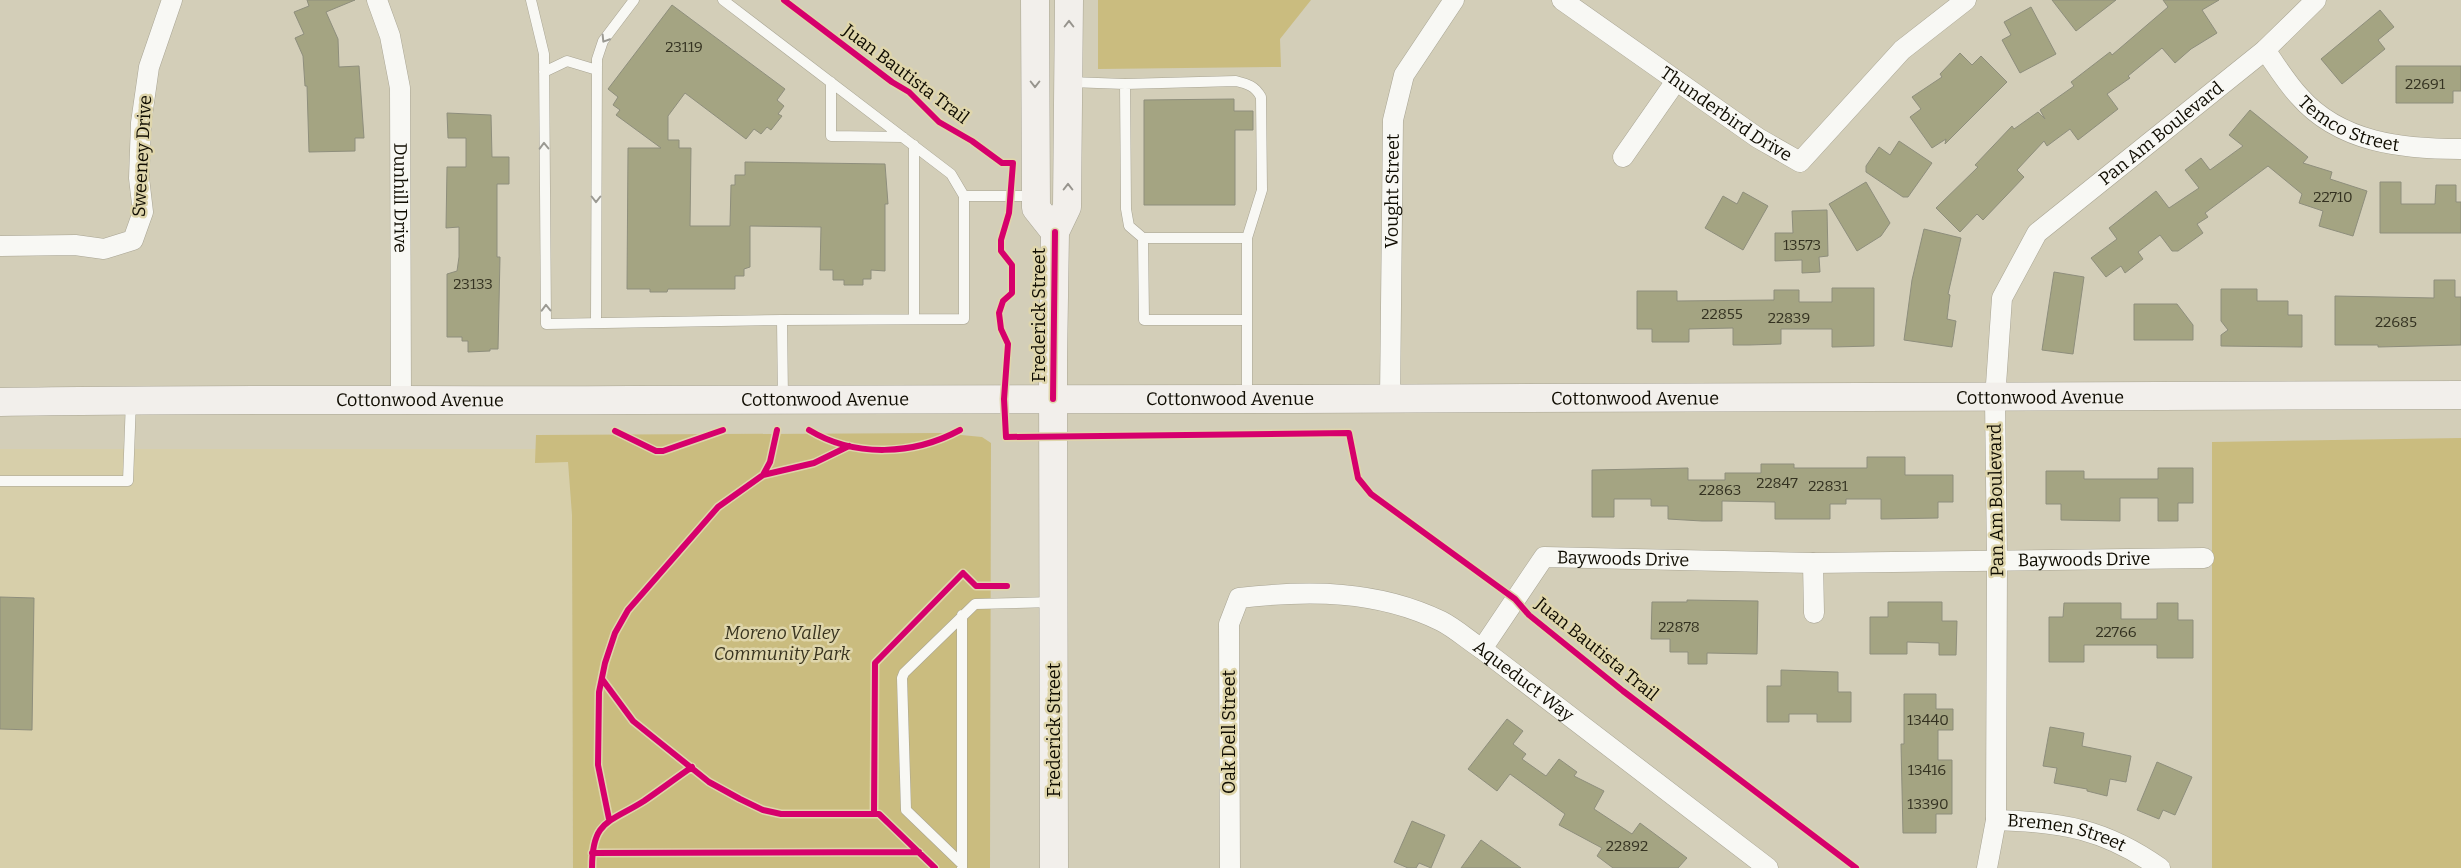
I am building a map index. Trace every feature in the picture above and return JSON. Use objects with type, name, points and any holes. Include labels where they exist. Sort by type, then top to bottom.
[{"type":"street","name":"Sweeney Drive","points":[[0,246],[75,245],[104,249],[133,240],[143,212],[139,178],[141,123],[149,67],[172,0]]},
{"type":"street","name":"Dunhill Drive","points":[[377,0],[390,36],[400,88],[401,398]]},
{"type":"street","name":"Frederick Street","points":[[1035,0],[1036,208],[1055,232]]},
{"type":"street","points":[[1049,0],[1051,56],[1056,73],[1068,82]]},
{"type":"street","name":"Frederick Street","points":[[1054,868],[1053,399],[1055,232],[1067,208],[1069,0]]},
{"type":"street","name":"Vought Street","points":[[1390,399],[1394,120],[1404,75],[1454,0]]},
{"type":"street","name":"Thunderbird Drive","points":[[1562,0],[1758,138],[1800,162],[1902,50],[1966,0]]},
{"type":"street","name":"Pan Am Boulevard","points":[[1987,868],[1996,820],[1998,560],[1995,399],[2002,298],[2038,233],[2265,50],[2316,0]]},
{"type":"street","name":"Temco Street","points":[[2265,50],[2299,96],[2315,111],[2349,131],[2393,146],[2417,149],[2461,149]]},
{"type":"street","points":[[1623,157],[1676,81]]},
{"type":"street","name":"Cottonwood Avenue","points":[[0,402],[401,398],[783,400],[1995,399],[2461,395]]},
{"type":"street","name":"Baywoods Drive","points":[[1482,649],[1544,557],[1813,562],[2204,558]]},
{"type":"street","points":[[1813,562],[1814,613]]},
{"type":"street","name":"Aqueduct Way","points":[[1240,598],[1281,593],[1349,595],[1384,600],[1442,622],[1482,649],[1768,868]]},
{"type":"street","name":"Oak Dell Street","points":[[1230,868],[1229,624],[1240,598]]},
{"type":"street","name":"Bremen Street","points":[[1996,820],[2069,826],[2108,838],[2130,848],[2160,868]]},
{"type":"lane","points":[[531,0],[544,54],[546,324],[964,319],[964,196],[951,174],[723,0]]},
{"type":"lane","points":[[596,322],[597,59],[603,41],[634,0]]},
{"type":"lane","points":[[544,72],[567,61],[597,70]]},
{"type":"lane","points":[[1068,82],[1125,84],[1236,81],[1249,84],[1261,97],[1262,190],[1247,238],[1247,399]]},
{"type":"lane","points":[[831,82],[831,136],[903,137]]},
{"type":"lane","points":[[1125,84],[1127,217],[1129,226],[1143,238],[1247,238]]},
{"type":"lane","points":[[914,145],[914,319]]},
{"type":"lane","points":[[964,196],[1036,196]]},
{"type":"lane","points":[[1143,238],[1144,320],[1247,320]]},
{"type":"lane","points":[[782,320],[783,400]]},
{"type":"lane","points":[[0,481],[128,481],[131,400]]},
{"type":"lane","points":[[962,866],[906,810],[902,678],[904,673],[962,614],[975,604],[1054,602]]},
{"type":"lane","points":[[962,614],[962,866]]},
{"type":"shaded area","points":[[0,449],[536,449],[536,462],[568,462],[572,515],[573,868],[0,868]]},
{"type":"green space","points":[[1098,0],[1311,0],[1280,39],[1281,67],[1098,69]]},
{"type":"green space","name":"Moreno Valley Community Park","points":[[940,433],[982,437],[991,443],[990,868],[573,868],[572,515],[568,462],[535,463],[536,435]]},
{"type":"green space","points":[[2461,438],[2461,868],[2212,868],[2212,442]]},
{"type":"building","points":[[307,0],[355,0],[326,12],[338,39],[339,67],[359,66],[364,138],[355,138],[355,151],[309,152],[307,86],[305,86],[303,56],[295,38],[304,34],[294,12],[309,6]]},
{"type":"building","points":[[2052,0],[2116,0],[2076,31]]},
{"type":"building","points":[[2163,0],[2219,0],[2202,10],[2217,33],[2191,49],[2175,63],[2162,48],[2128,76],[2130,78],[2107,94],[2118,109],[2078,140],[2070,129],[2047,146],[2044,141],[2017,170],[2024,177],[1983,220],[1977,214],[1960,232],[1936,208],[1978,167],[1975,165],[2012,126],[2014,129],[2038,112],[2045,119],[2040,110],[2074,86],[2071,82],[2110,52],[2112,55],[2168,7]]},
{"type":"building","points":[[672,5],[785,89],[777,100],[784,106],[778,114],[782,116],[771,130],[767,127],[761,134],[754,129],[746,139],[685,93],[668,116],[668,140],[679,140],[679,148],[691,148],[690,226],[730,226],[731,185],[735,185],[735,175],[745,175],[745,162],[885,164],[888,204],[885,204],[885,271],[871,270],[871,279],[863,279],[863,285],[844,285],[844,280],[833,280],[833,270],[820,270],[821,227],[750,226],[750,267],[744,269],[744,276],[735,276],[735,289],[668,289],[667,292],[650,292],[650,289],[627,289],[628,148],[661,148],[616,115],[620,110],[613,105],[618,97],[608,89]]},
{"type":"building","points":[[2031,7],[2056,54],[2020,73],[2002,40],[2011,35],[2004,22]]},
{"type":"building","points":[[2380,10],[2394,27],[2378,40],[2385,49],[2342,84],[2321,59]]},
{"type":"building","points":[[1960,53],[1972,65],[1981,56],[2007,82],[1945,144],[1946,139],[1932,148],[1910,117],[1921,109],[1912,97],[1942,77],[1940,74]]},
{"type":"building","points":[[2396,66],[2461,66],[2461,91],[2453,91],[2453,103],[2396,103]]},
{"type":"building","points":[[1234,99],[1234,111],[1253,111],[1253,130],[1235,130],[1235,205],[1144,205],[1144,100]]},
{"type":"building","points":[[2250,110],[2308,157],[2303,163],[2332,172],[2330,179],[2367,191],[2353,236],[2319,226],[2323,211],[2299,203],[2302,194],[2268,166],[2205,213],[2208,217],[2197,224],[2203,233],[2178,251],[2172,251],[2160,235],[2138,252],[2143,259],[2125,273],[2121,266],[2106,277],[2091,258],[2117,239],[2109,228],[2156,191],[2169,208],[2199,188],[2185,170],[2201,158],[2210,170],[2243,146],[2229,135]]},
{"type":"building","points":[[447,113],[491,115],[492,157],[509,157],[509,184],[497,184],[497,257],[500,257],[498,349],[490,349],[490,351],[468,352],[468,341],[462,341],[462,337],[447,337],[447,274],[457,271],[459,227],[446,228],[447,167],[466,167],[466,138],[448,138]]},
{"type":"building","points":[[1899,141],[1932,163],[1908,197],[1903,197],[1866,172],[1866,166],[1879,147],[1890,155]]},
{"type":"building","points":[[1866,182],[1890,223],[1881,236],[1857,251],[1829,204]]},
{"type":"building","points":[[2380,182],[2401,182],[2401,204],[2435,204],[2436,185],[2456,185],[2456,202],[2461,202],[2461,233],[2380,233]]},
{"type":"building","points":[[1743,192],[1768,206],[1743,250],[1705,228],[1723,196],[1737,204]]},
{"type":"building","points":[[1827,210],[1828,256],[1819,257],[1820,272],[1802,273],[1802,260],[1775,261],[1775,233],[1793,233],[1792,211]]},
{"type":"building","points":[[1924,229],[1961,238],[1948,294],[1950,295],[1947,319],[1956,321],[1952,347],[1904,340],[1912,280]]},
{"type":"building","points":[[2054,272],[2084,277],[2073,354],[2042,350]]},
{"type":"building","points":[[2434,280],[2455,280],[2455,297],[2461,297],[2461,345],[2378,347],[2378,345],[2335,345],[2335,296],[2434,298]]},
{"type":"building","points":[[1832,288],[1874,288],[1874,346],[1832,347],[1832,329],[1781,329],[1781,344],[1733,345],[1733,328],[1689,329],[1689,342],[1652,342],[1652,329],[1637,329],[1637,291],[1677,291],[1677,301],[1774,300],[1774,290],[1799,290],[1799,302],[1832,302]]},
{"type":"building","points":[[2221,289],[2257,289],[2257,301],[2288,301],[2288,315],[2302,315],[2302,347],[2221,346],[2221,335],[2228,330],[2221,321]]},
{"type":"building","points":[[2134,304],[2177,304],[2193,325],[2193,340],[2134,340]]},
{"type":"building","points":[[1867,457],[1905,457],[1905,475],[1953,475],[1953,502],[1938,502],[1938,518],[1881,519],[1881,499],[1846,499],[1846,504],[1830,504],[1830,519],[1775,519],[1775,502],[1722,501],[1722,521],[1702,521],[1668,519],[1668,506],[1651,506],[1651,499],[1614,499],[1614,517],[1592,517],[1592,470],[1688,468],[1688,480],[1725,480],[1725,473],[1761,473],[1761,464],[1794,464],[1794,468],[1867,468]]},
{"type":"building","points":[[2158,468],[2193,468],[2193,503],[2178,503],[2178,521],[2158,521],[2158,498],[2120,498],[2120,521],[2061,520],[2061,504],[2046,504],[2046,471],[2084,471],[2084,479],[2158,479]]},
{"type":"building","points":[[0,597],[34,598],[32,730],[0,729]]},
{"type":"building","points":[[1687,600],[1758,601],[1757,654],[1707,653],[1707,664],[1688,664],[1688,652],[1670,652],[1670,639],[1651,639],[1652,602],[1687,602]]},
{"type":"building","points":[[1888,602],[1942,602],[1942,621],[1957,621],[1956,655],[1939,655],[1939,643],[1907,642],[1907,654],[1870,654],[1870,617],[1888,617]]},
{"type":"building","points":[[2064,603],[2121,603],[2121,619],[2157,619],[2157,603],[2178,603],[2178,620],[2193,620],[2193,658],[2157,658],[2157,645],[2084,645],[2084,662],[2049,662],[2049,617],[2063,617]]},
{"type":"building","points":[[1781,670],[1838,672],[1838,692],[1851,692],[1851,722],[1817,722],[1817,714],[1789,714],[1789,722],[1767,722],[1767,686],[1781,686]]},
{"type":"building","points":[[1904,694],[1936,694],[1936,709],[1953,709],[1953,730],[1938,730],[1938,760],[1952,760],[1952,814],[1936,814],[1936,833],[1903,833],[1901,744],[1904,744]]},
{"type":"building","points":[[1507,719],[1523,731],[1513,744],[1526,754],[1522,759],[1546,776],[1559,759],[1577,772],[1574,776],[1604,791],[1594,809],[1632,834],[1640,823],[1687,858],[1678,868],[1613,868],[1597,856],[1602,848],[1559,825],[1565,814],[1510,774],[1497,791],[1468,769]]},
{"type":"building","points":[[2050,727],[2084,733],[2082,746],[2131,756],[2126,782],[2110,779],[2107,796],[2087,791],[2087,789],[2054,783],[2057,768],[2043,766]]},
{"type":"building","points":[[2157,762],[2192,777],[2175,815],[2163,810],[2159,819],[2137,810]]},
{"type":"building","points":[[1412,821],[1445,835],[1431,868],[1419,863],[1416,868],[1408,868],[1394,862]]},
{"type":"building","points":[[1481,840],[1521,868],[1461,868]]},
{"type":"cycle path","name":"Juan Bautista Trail","points":[[784,0],[892,82],[909,92],[939,122],[972,141],[1002,163],[1013,163],[1009,213],[1001,240],[1001,251],[1012,265],[1012,293],[1003,301],[999,313],[1001,329],[1008,344],[1004,399],[1006,437],[1349,433],[1358,478],[1371,494],[1515,599],[1529,615],[1623,691],[1856,868]]},
{"type":"cycle path","points":[[1053,399],[1055,232]]},
{"type":"cycle path","points":[[615,431],[656,451],[663,451],[723,430]]},
{"type":"cycle path","points":[[609,819],[598,765],[599,692],[605,663],[615,633],[628,610],[718,507],[763,475],[770,462],[777,430]]},
{"type":"cycle path","points":[[809,430],[827,439],[846,445],[884,450],[923,444],[960,430]]},
{"type":"cycle path","points":[[763,475],[814,463],[849,446]]},
{"type":"cycle path","points":[[874,814],[875,663],[963,573],[976,586],[1007,586]]},
{"type":"cycle path","points":[[602,679],[633,721],[709,782],[763,810],[781,814],[879,814],[935,868]]},
{"type":"cycle path","points":[[592,868],[595,840],[605,825],[644,801],[692,767]]},
{"type":"cycle path","points":[[592,853],[919,852]]}]
